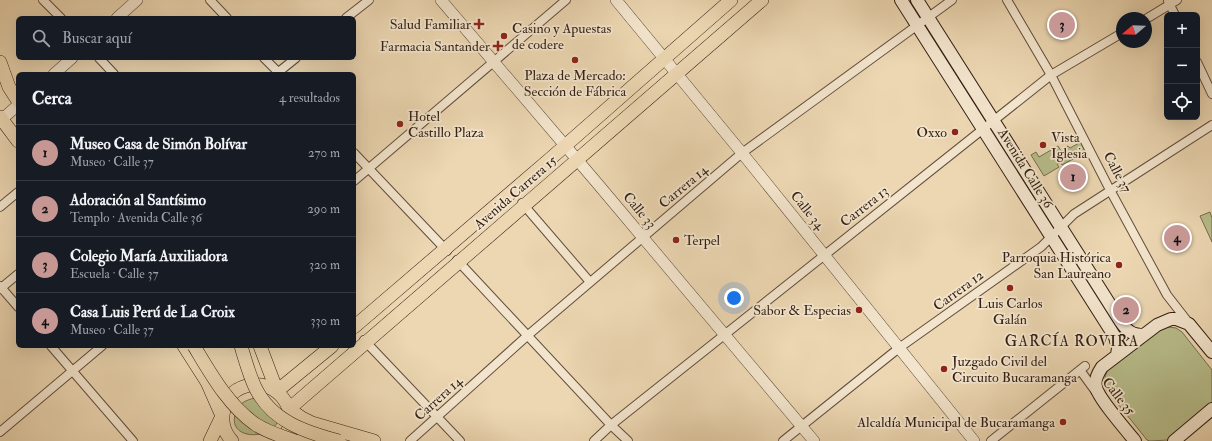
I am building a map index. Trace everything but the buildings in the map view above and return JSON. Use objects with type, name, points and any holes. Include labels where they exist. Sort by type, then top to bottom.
[{"type":"main road","name":"Avenida Carrera 15","points":[[356,325],[446,251],[731,0]]},
{"type":"main road","name":"Avenida Carrera 15","points":[[289,409],[457,261],[577,160],[762,0]]},
{"type":"main road","name":"Avenida Calle 36","points":[[901,0],[1115,337],[1118,348],[1117,356]]},
{"type":"main road","name":"Avenida Calle 36","points":[[917,0],[1121,322],[1130,333],[1144,335]]},
{"type":"main road","points":[[0,62],[9,87],[16,99]]},
{"type":"main road","points":[[1,120],[16,139]]},
{"type":"main road","points":[[1098,393],[1096,381],[1099,371],[1103,366],[1157,325],[1171,319],[1176,319],[1189,324]]},
{"type":"main road","name":"Calle 37","points":[[1189,324],[1212,352]]},
{"type":"main road","points":[[185,348],[206,382],[222,416],[223,427],[228,437],[232,441]]},
{"type":"main road","points":[[195,348],[221,389],[243,414],[255,424],[269,432],[295,441]]},
{"type":"main road","points":[[242,348],[256,388],[274,413],[282,420],[304,431],[339,441]]},
{"type":"main road","points":[[261,348],[277,391]]},
{"type":"main road","points":[[277,391],[330,348]]},
{"type":"main road","points":[[210,441],[222,416],[228,398],[243,386],[261,384],[277,391],[284,399],[289,409],[290,420],[288,430],[281,441]]},
{"type":"main road","name":"Calle 35","points":[[1098,393],[1135,441]]},
{"type":"main road","points":[[289,409],[312,423],[374,441]]},
{"type":"main road","points":[[1174,441],[1212,409]]},
{"type":"street","points":[[43,0],[59,16]]},
{"type":"street","points":[[119,16],[137,0]]},
{"type":"street","points":[[210,0],[225,16]]},
{"type":"street","points":[[349,16],[369,0]]},
{"type":"street","name":"Calle 33","points":[[441,0],[814,441]]},
{"type":"street","points":[[356,179],[566,0]]},
{"type":"street","name":"Calle 34","points":[[616,0],[742,153],[974,441]]},
{"type":"street","name":"Carrera 14","points":[[410,441],[527,336],[742,153],[952,0]]},
{"type":"street","name":"Calle 37","points":[[1007,0],[1051,75],[1110,190],[1167,296],[1189,324]]},
{"type":"street","points":[[1152,15],[1169,2],[1177,0]]},
{"type":"street","points":[[1169,2],[1174,12]]},
{"type":"street","name":"Carrera 13","points":[[594,441],[611,425],[1051,75],[1116,37]]},
{"type":"street","points":[[56,72],[70,60]]},
{"type":"street","points":[[101,60],[112,72]]},
{"type":"street","points":[[266,60],[277,72]]},
{"type":"street","points":[[279,72],[294,60]]},
{"type":"street","points":[[1200,68],[1212,94]]},
{"type":"street","points":[[1,120],[16,108]]},
{"type":"street","name":"Carrera 12","points":[[783,441],[899,348],[1035,251],[1074,214],[1212,125]]},
{"type":"street","points":[[356,155],[446,251]]},
{"type":"street","points":[[0,207],[16,194]]},
{"type":"street","points":[[523,204],[590,282]]},
{"type":"street","points":[[457,261],[611,425],[628,441]]},
{"type":"street","points":[[16,276],[1,288],[16,305]]},
{"type":"street","points":[[365,341],[460,441]]},
{"type":"street","points":[[53,348],[132,441]]},
{"type":"street","points":[[0,432],[100,348]]},
{"type":"street","name":"Calle 35","points":[[991,441],[1082,368],[1098,393]]},
{"type":"green space","points":[[1081,142],[1086,152],[1062,165],[1061,163],[1057,164],[1059,167],[1044,176],[1031,155],[1036,152],[1039,157],[1058,146],[1061,151],[1068,146],[1070,148]]},
{"type":"green space","points":[[1210,212],[1212,218],[1212,242],[1200,216]]},
{"type":"green space","points":[[1169,327],[1176,328],[1182,332],[1212,370],[1212,403],[1168,440],[1150,441],[1147,440],[1106,389],[1105,378],[1110,367],[1160,329]]},
{"type":"green space","points":[[255,398],[278,421],[273,428],[267,432],[250,434],[242,432],[237,428],[234,421],[236,412],[241,404]]},
{"type":"place","name":"Salud Familiar","points":[[479,24]]},
{"type":"place","name":"Colegio María Auxiliadora","points":[[1062,25]]},
{"type":"place","name":"Casino y Apuestas de codere","points":[[504,36]]},
{"type":"place","name":"Farmacia Santander","points":[[498,46]]},
{"type":"place","name":"Plaza de Mercado: Sección de Fábrica","points":[[575,60]]},
{"type":"place","name":"Hotel Castillo Plaza","points":[[400,124]]},
{"type":"place","name":"Oxxo","points":[[955,132]]},
{"type":"place","name":"Vista Iglesia","points":[[1043,145]]},
{"type":"place","name":"Museo Casa de Simón Bolívar","points":[[1073,177]]},
{"type":"place","name":"Casa Luis Perú de La Croix","points":[[1177,238]]},
{"type":"place","name":"Terpel","points":[[676,240]]},
{"type":"place","name":"Parroquia Histórica San Laureano","points":[[1119,265]]},
{"type":"place","name":"Luis Carlos Galán","points":[[1010,288]]},
{"type":"place","name":"Sabor & Especias","points":[[859,310]]},
{"type":"place","name":"Adoración al Santísimo","points":[[1126,310]]},
{"type":"place","name":"Juzgado Civil del Circuito Bucaramanga","points":[[944,369]]},
{"type":"place","name":"Alcaldía Municipal de Bucaramanga","points":[[1063,422]]},
{"type":"district","name":"GARCÍA ROVIRA","points":[[1072,341]]}]
